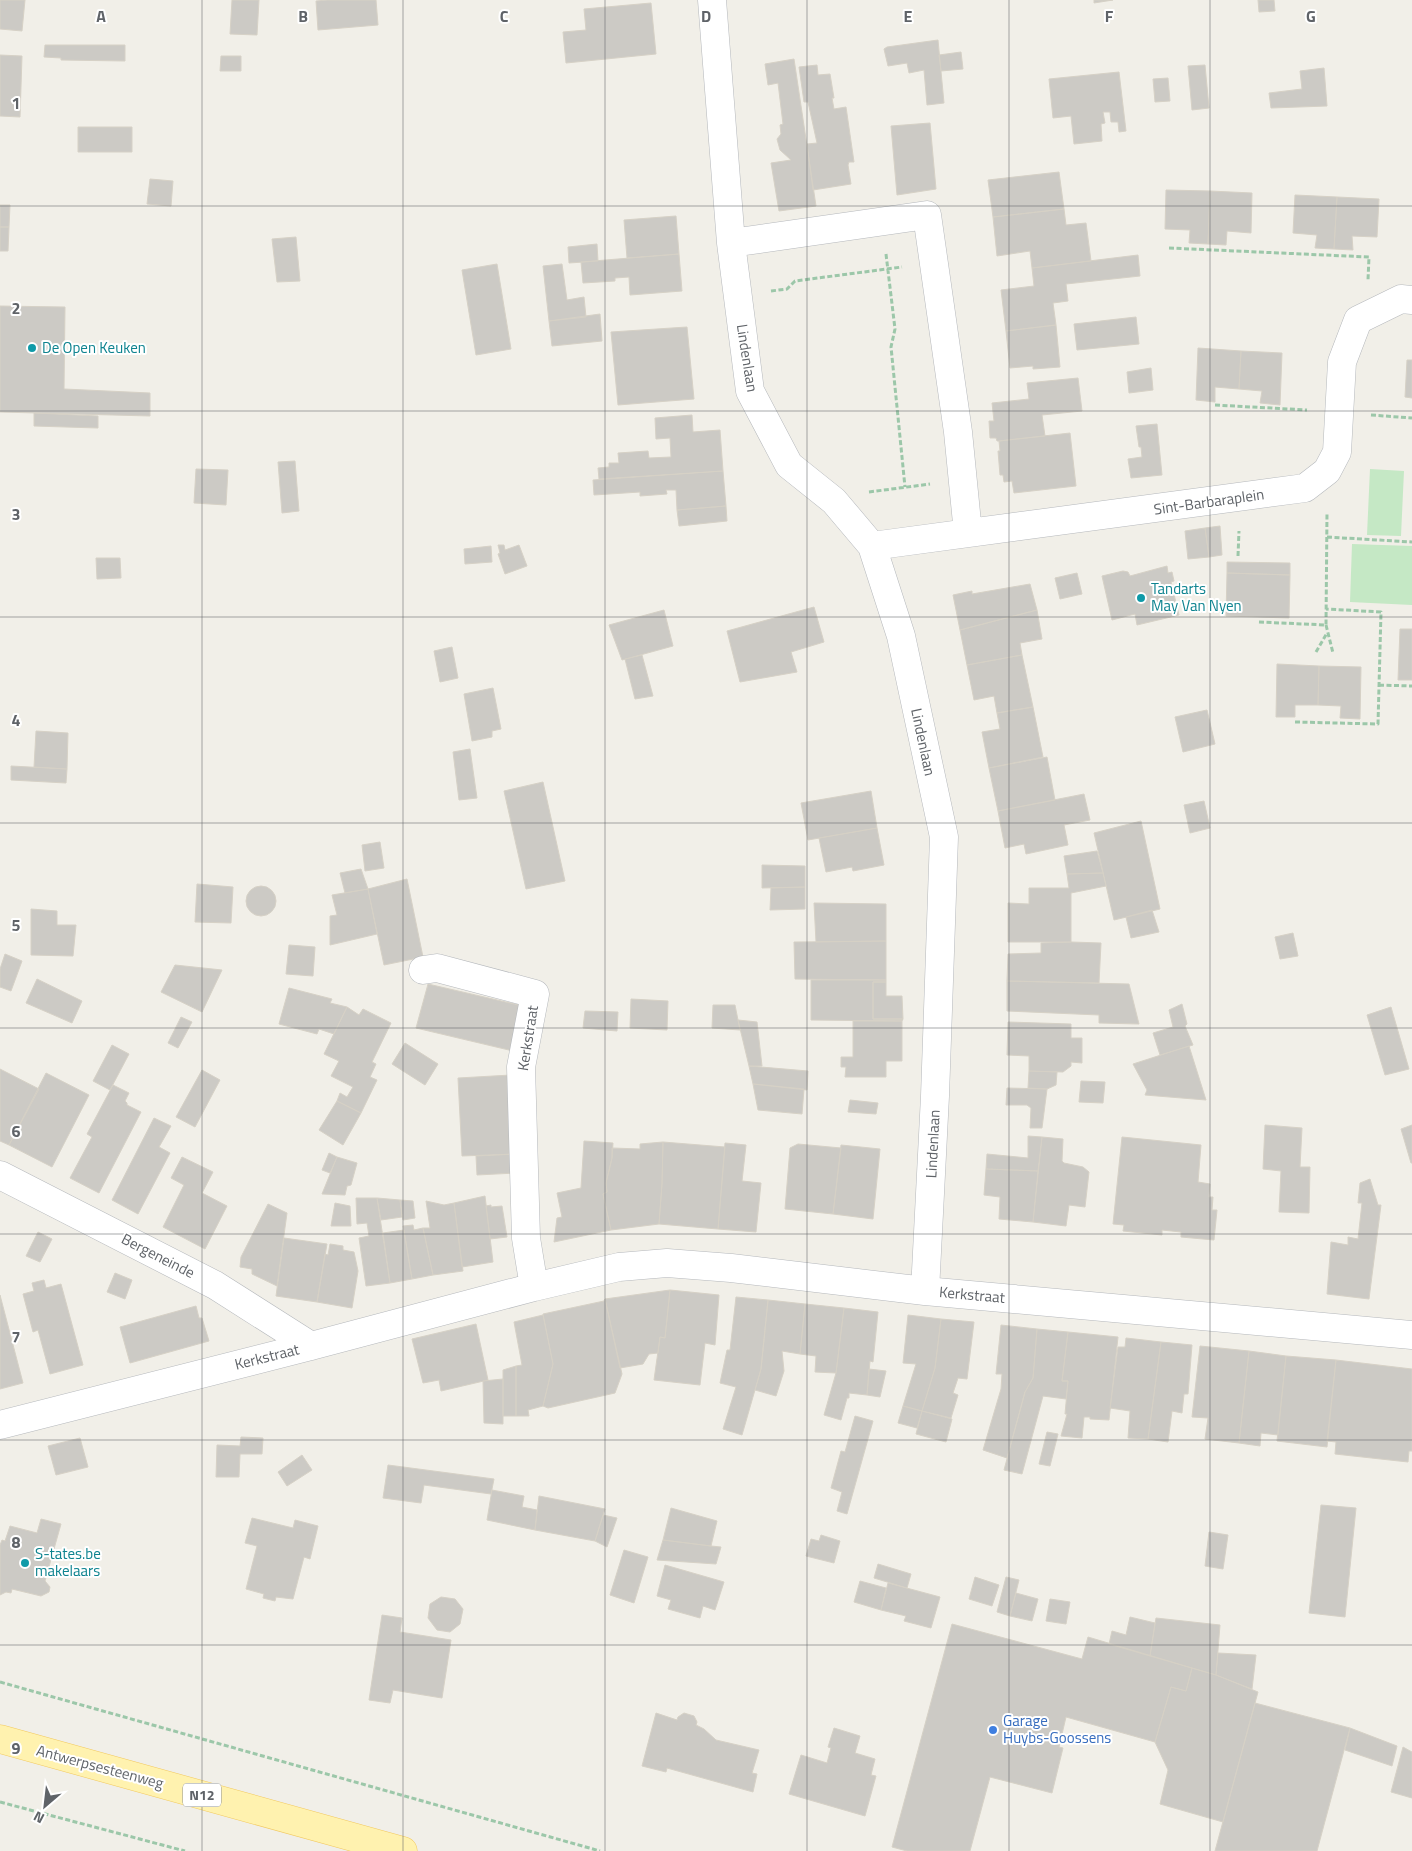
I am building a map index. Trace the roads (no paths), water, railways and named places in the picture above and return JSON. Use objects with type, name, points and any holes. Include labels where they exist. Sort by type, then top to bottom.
[{"type":"main road","name":"Antwerpsesteenweg","points":[[0,1739],[403,1851]]},
{"type":"street","name":"Lindenlaan","points":[[712,0],[731,243],[750,391],[789,465],[834,501],[872,546],[900,636],[944,837],[935,1096],[925,1291]]},
{"type":"street","points":[[731,243],[927,215],[932,262],[958,432],[968,532]]},
{"type":"street","name":"Sint-Barbaraplein","points":[[872,546],[1305,488],[1327,471],[1337,452],[1342,362],[1358,320],[1401,300],[1412,300]]},
{"type":"street","name":"Kerkstraat","points":[[423,970],[437,968],[535,994],[521,1067],[526,1238],[534,1287]]},
{"type":"street","name":"Bergeneinde","points":[[0,1175],[215,1285],[311,1346]]},
{"type":"street","name":"Kerkstraat","points":[[0,1425],[534,1287],[619,1267],[667,1263],[731,1268],[925,1291],[1412,1335]]},
{"type":"place","name":"De Open Keuken","points":[[32,348]]},
{"type":"place","name":"Tandarts May Van Nyen","points":[[1141,598]]},
{"type":"place","name":"S-tates.be makelaars","points":[[25,1563]]},
{"type":"place","name":"Garage Huybs-Goossens","points":[[993,1730]]}]
